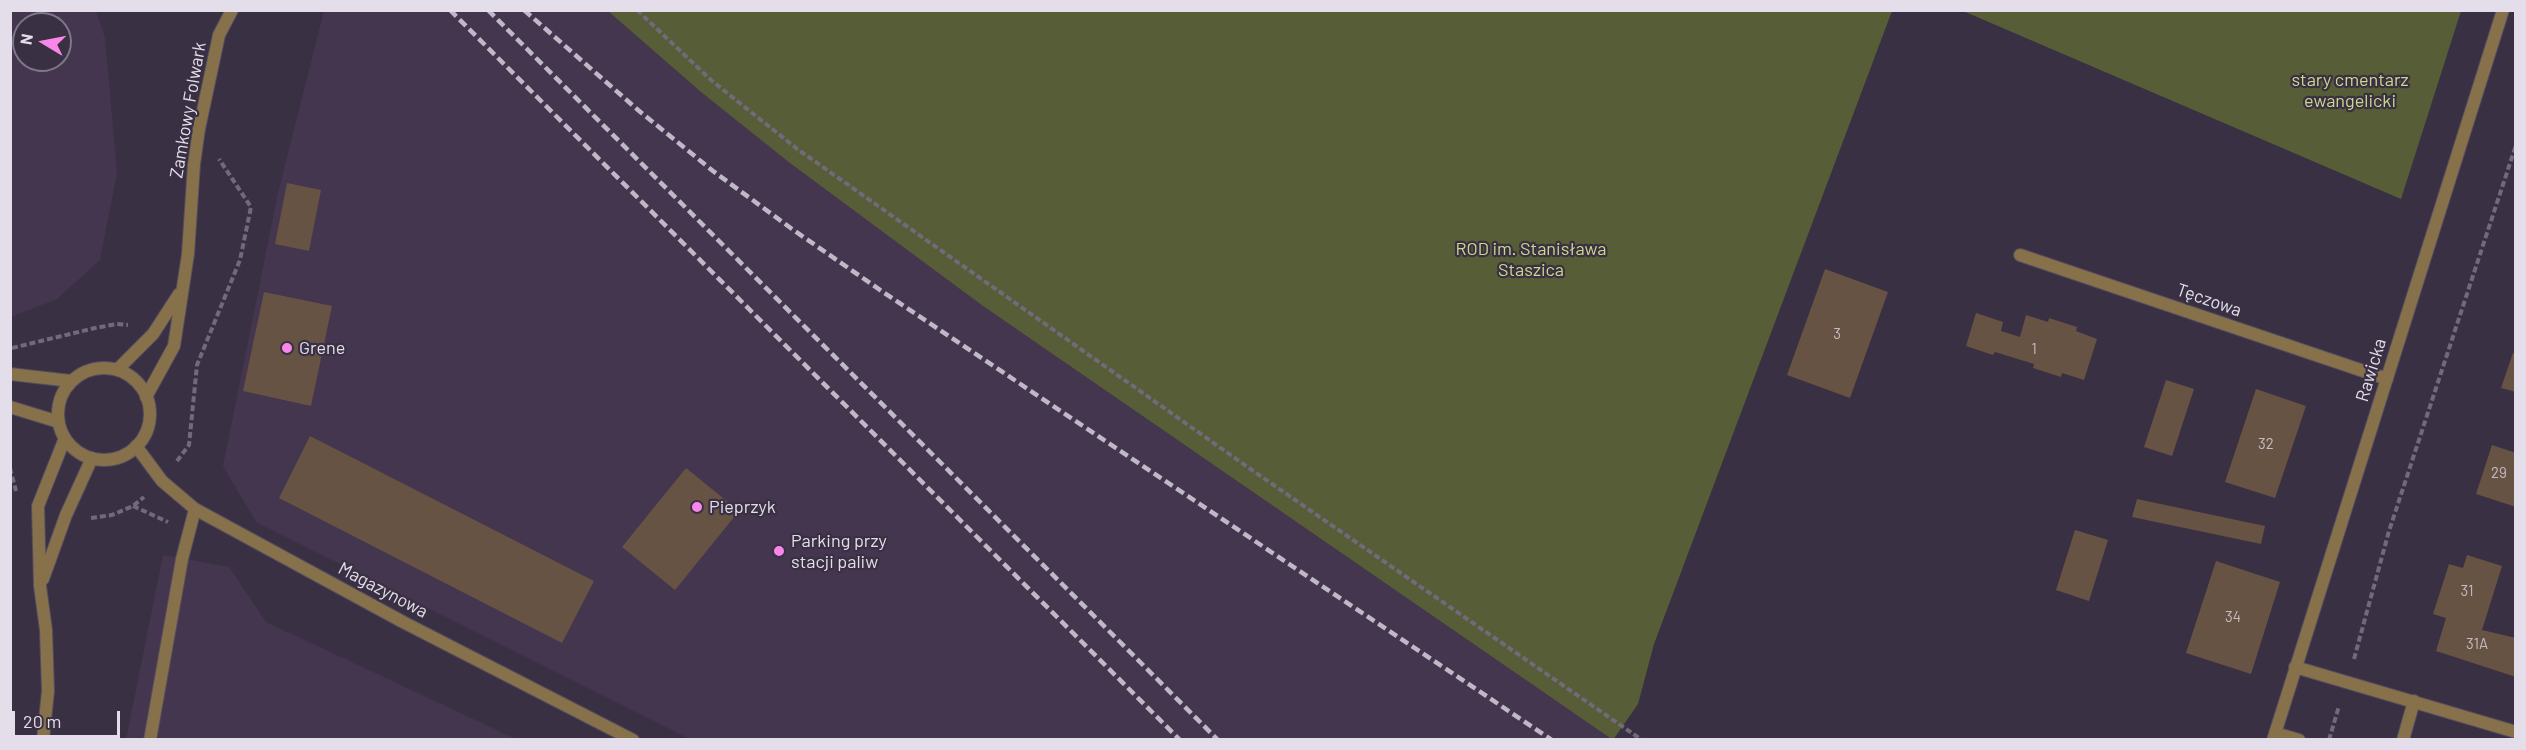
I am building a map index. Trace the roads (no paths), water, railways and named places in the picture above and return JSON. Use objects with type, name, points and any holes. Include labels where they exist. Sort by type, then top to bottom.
[{"type":"street","name":"Zamkowy Folwark","points":[[146,397],[174,346],[189,254],[194,164],[199,129],[219,35],[232,10]]},
{"type":"street","name":"Rawicka","points":[[2274,736],[2503,10]]},
{"type":"street","name":"Tęczowa","points":[[2020,255],[2387,379]]},
{"type":"street","name":"Zamkowy Folwark","points":[[117,370],[153,334],[182,290]]},
{"type":"street","points":[[101,368],[117,370],[140,385],[149,410],[148,423],[136,446],[123,455],[109,459],[92,458],[82,454],[65,438],[59,422],[58,407],[71,381],[90,370],[101,368]]},
{"type":"street","points":[[10,374],[71,381]]},
{"type":"street","points":[[10,406],[59,422]]},
{"type":"street","points":[[43,740],[48,691],[46,630],[40,586],[38,506],[65,438]]},
{"type":"street","name":"Magazynowa","points":[[136,446],[162,481],[195,509],[403,622],[633,740]]},
{"type":"street","points":[[40,586],[66,515],[92,458]]},
{"type":"street","points":[[150,740],[182,559],[195,509]]},
{"type":"street","points":[[2295,667],[2516,732]]},
{"type":"street","points":[[2403,740],[2414,701]]},
{"type":"street","points":[[2274,736],[2299,740]]},
{"type":"railway","points":[[450,10],[1180,740]]},
{"type":"railway","points":[[488,10],[1218,740]]},
{"type":"railway","points":[[524,10],[638,110],[713,171],[792,229],[1552,740]]},
{"type":"place","name":"Grene","points":[[287,348]]},
{"type":"place","name":"Pieprzyk","points":[[697,507]]},
{"type":"place","name":"Parking przy stacji paliw","points":[[779,551]]},
{"type":"park label","name":"stary cmentarz ewangelicki","points":[[2350,90]]},
{"type":"park label","name":"ROD im. Stanisława Staszica","points":[[1531,259]]}]
